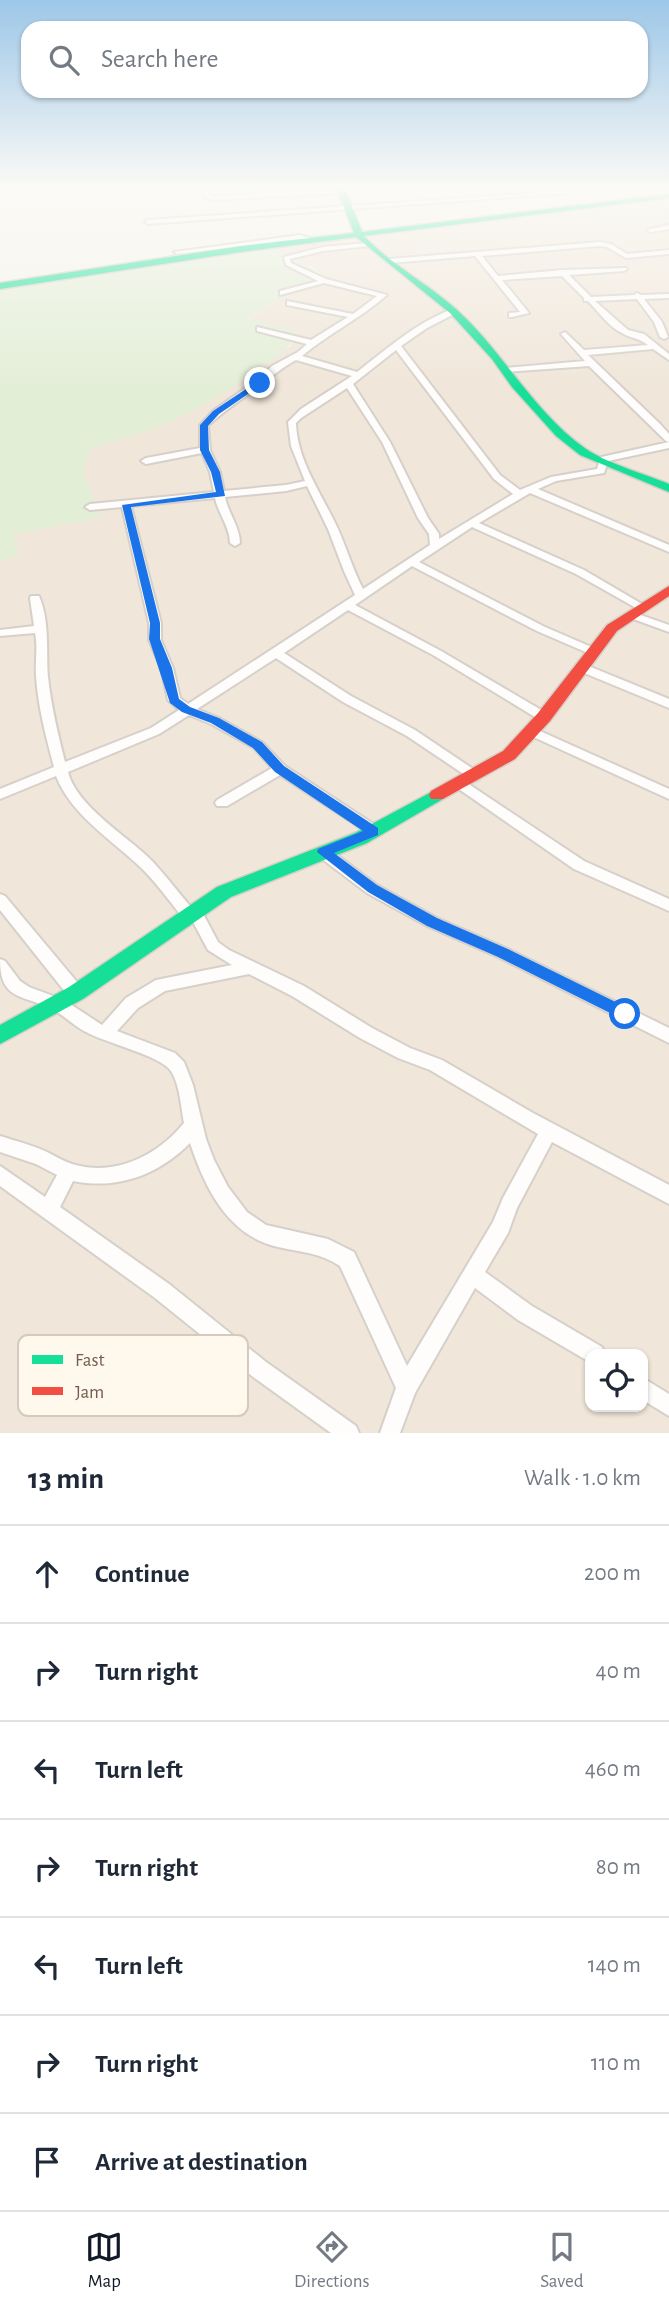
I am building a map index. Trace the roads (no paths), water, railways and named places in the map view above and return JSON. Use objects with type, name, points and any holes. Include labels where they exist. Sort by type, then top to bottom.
[{"type":"street","points":[[0,286],[198,256]]},
{"type":"street","points":[[235,543],[235,536],[222,508],[215,472],[205,450],[203,432],[209,418],[260,383],[275,368],[296,357],[312,343],[383,295],[324,281],[288,264],[286,258],[293,256]]},
{"type":"street","points":[[383,256],[453,310],[560,434],[584,453],[669,488]]},
{"type":"street","points":[[389,261],[445,256]]},
{"type":"street","points":[[479,256],[525,313],[512,316]]},
{"type":"street","points":[[499,278],[624,269]]},
{"type":"street","points":[[562,272],[587,299],[625,331],[641,336],[669,358]]},
{"type":"street","points":[[283,293],[324,281]]},
{"type":"street","points":[[587,299],[637,295],[669,296]]},
{"type":"street","points":[[637,295],[658,323],[664,337]]},
{"type":"street","points":[[290,303],[354,316]]},
{"type":"street","points":[[361,596],[297,449],[292,422],[347,387],[357,375],[396,345],[453,310]]},
{"type":"street","points":[[658,323],[669,323]]},
{"type":"street","points":[[260,328],[312,343]]},
{"type":"street","points":[[565,334],[669,439]]},
{"type":"street","points":[[396,345],[497,477],[524,491],[669,549]]},
{"type":"street","points":[[581,353],[655,347]]},
{"type":"street","points":[[296,357],[357,375]]},
{"type":"street","points":[[505,370],[591,363]]},
{"type":"street","points":[[347,387],[386,442],[434,540]]},
{"type":"street","points":[[658,426],[669,425]]},
{"type":"street","points":[[602,461],[669,445]]},
{"type":"street","points":[[146,461],[205,450]]},
{"type":"street","points":[[0,794],[155,731],[411,562],[434,540],[448,538],[524,491],[554,479],[601,471],[602,461]]},
{"type":"street","points":[[90,507],[286,488],[312,482]]},
{"type":"street","points":[[126,505],[155,623],[157,649],[166,668],[174,700],[186,709],[215,720],[251,741],[280,769],[373,831]]},
{"type":"street","points":[[472,523],[580,572],[637,611],[669,629]]},
{"type":"street","points":[[411,562],[541,629],[592,651]]},
{"type":"street","points":[[0,1035],[58,1005],[225,892],[373,831],[509,755],[544,717],[612,628],[669,590]]},
{"type":"street","points":[[34,598],[43,645],[42,676],[48,719],[61,770],[77,799],[107,832],[144,862],[192,913],[213,946],[248,968],[298,991],[404,1053],[436,1065],[549,1131],[669,1195]]},
{"type":"street","points":[[347,605],[437,653],[544,717]]},
{"type":"street","points":[[0,633],[38,629]]},
{"type":"street","points":[[276,653],[347,698],[411,733],[467,780],[579,865],[669,905]]},
{"type":"street","points":[[581,667],[669,704]]},
{"type":"street","points":[[531,731],[669,794]]},
{"type":"street","points":[[222,803],[280,769]]},
{"type":"street","points":[[323,852],[372,889],[432,922],[503,953],[669,1036]]},
{"type":"street","points":[[0,900],[76,993]]},
{"type":"street","points":[[0,965],[15,986],[23,992],[58,1005],[92,1028],[169,1058],[178,1067],[202,1153],[234,1213],[248,1227],[263,1234],[335,1249],[348,1259],[406,1388]]},
{"type":"street","points":[[105,1033],[132,1003],[161,985],[248,968]]},
{"type":"street","points":[[0,1144],[69,1171],[90,1176],[109,1176],[136,1170],[168,1154],[194,1125]]},
{"type":"street","points":[[390,1433],[406,1388],[501,1227],[509,1204],[549,1131]]},
{"type":"street","points":[[48,1210],[69,1171]]},
{"type":"street","points":[[0,1175],[162,1291],[217,1335]]},
{"type":"street","points":[[473,1275],[525,1313],[586,1349]]},
{"type":"street","points":[[248,1359],[348,1433]]},
{"type":"street","points":[[648,1391],[669,1406]]}]
